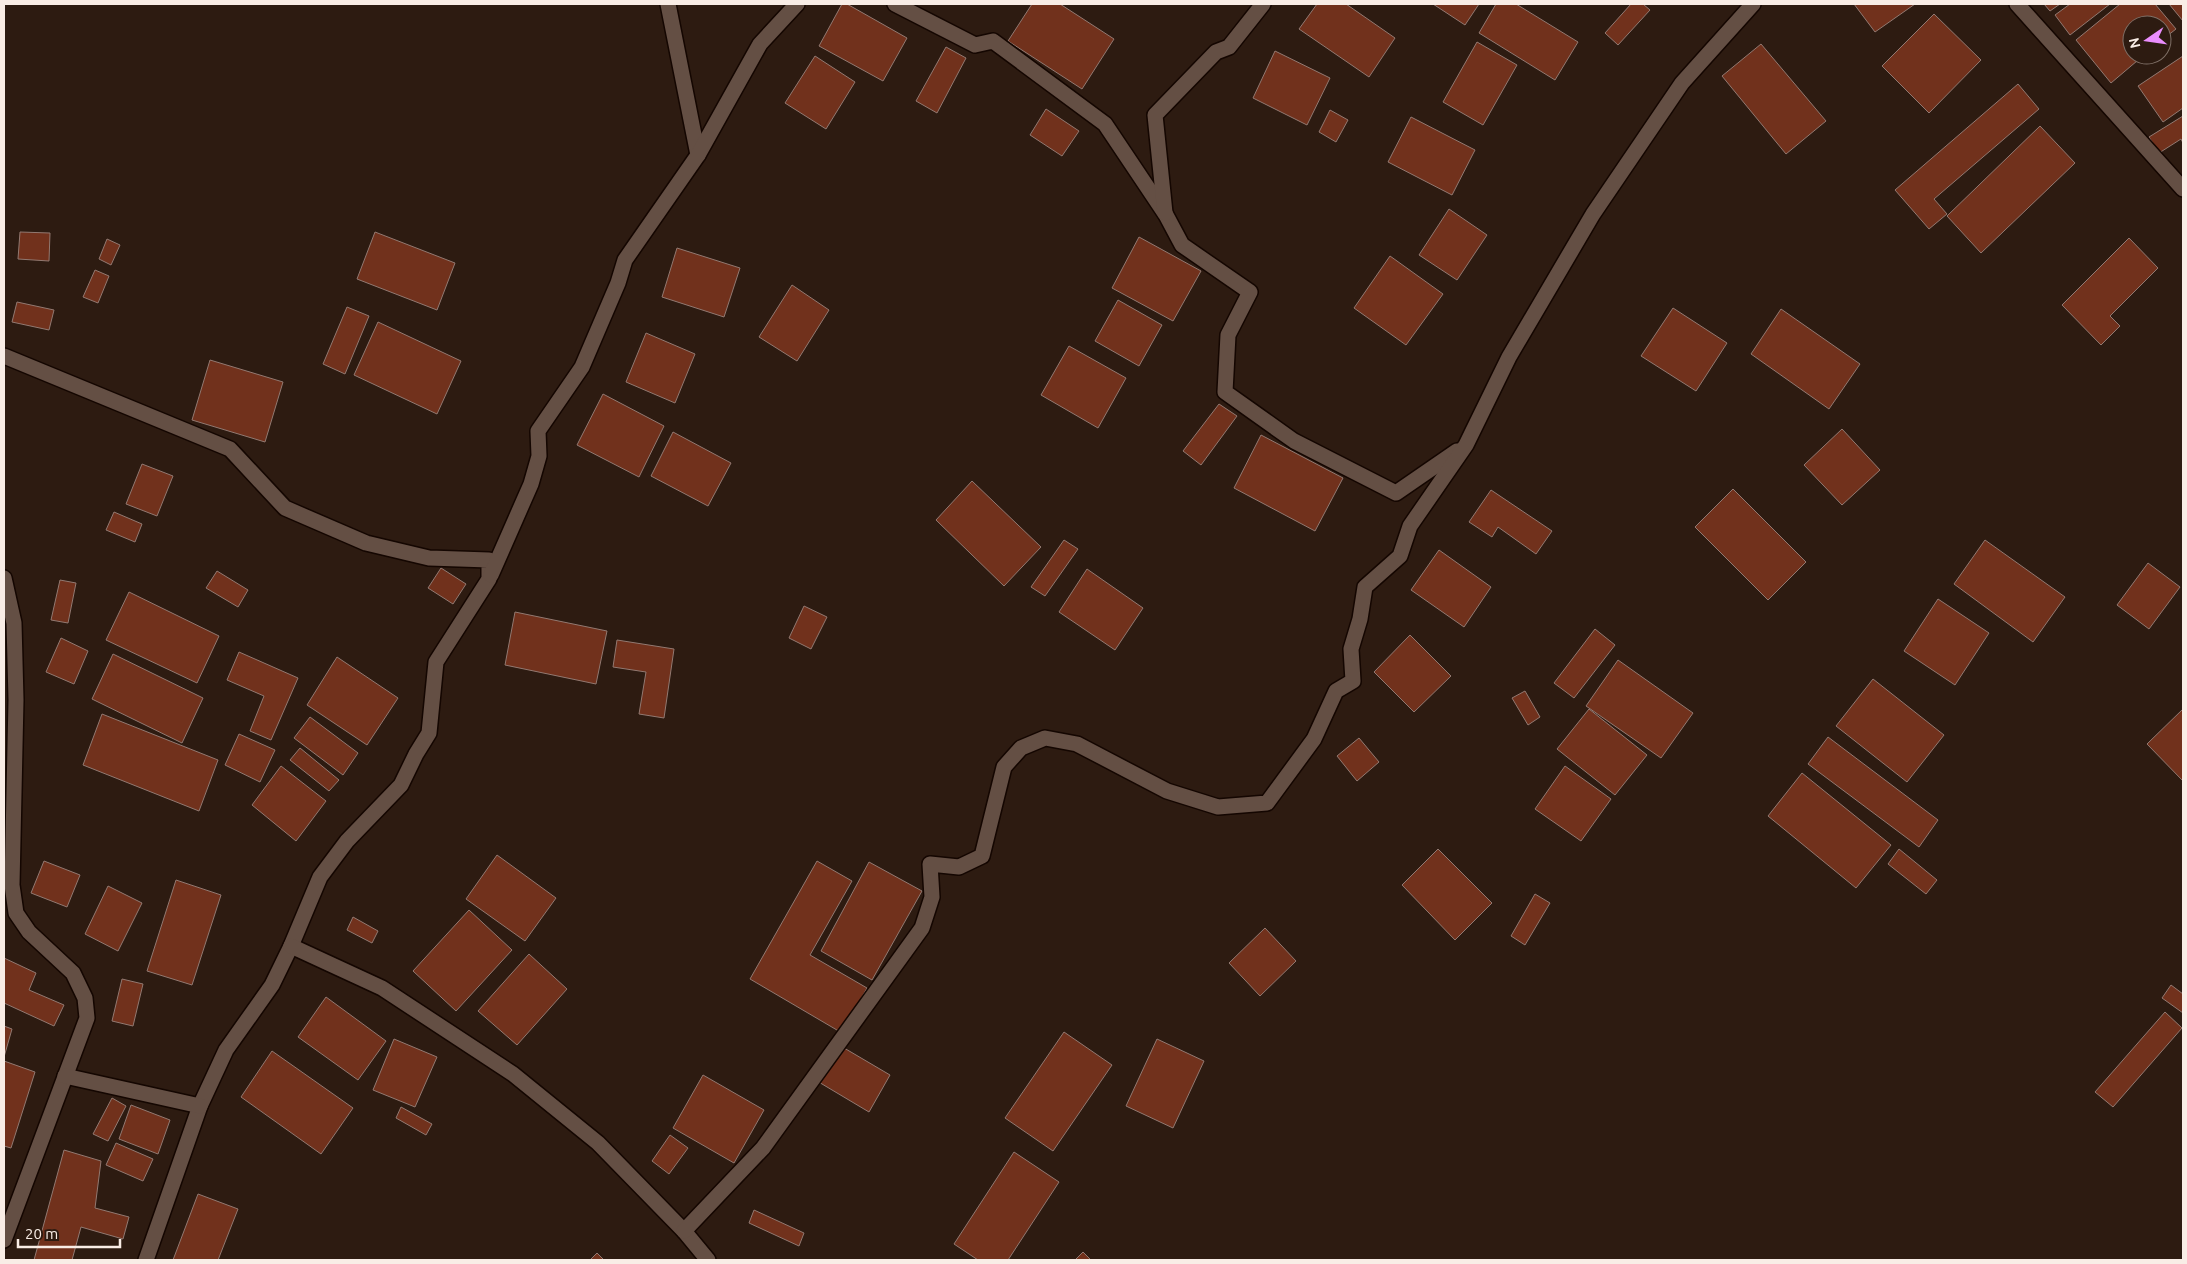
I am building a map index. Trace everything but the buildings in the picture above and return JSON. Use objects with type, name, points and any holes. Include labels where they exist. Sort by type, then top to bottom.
[{"type":"street","points":[[668,4],[698,155]]},
{"type":"street","points":[[146,1260],[200,1106],[226,1050],[272,986],[320,878],[347,841],[401,785],[429,733],[436,662],[489,579],[531,484],[539,456],[538,431],[582,368],[618,283],[625,260],[698,155],[760,44],[797,4]]},
{"type":"street","points":[[895,4],[976,45],[993,41],[1105,124],[1166,215],[1182,245],[1250,292],[1228,335],[1225,392],[1294,441],[1396,493],[1466,445]]},
{"type":"street","points":[[1166,215],[1156,115],[1216,52],[1229,47],[1263,4]]},
{"type":"street","points":[[684,1231],[763,1148],[922,928],[932,897],[930,864],[959,867],[982,856],[1004,767],[1021,748],[1045,738],[1077,744],[1167,791],[1218,807],[1267,804],[1314,739],[1336,691],[1353,681],[1351,649],[1360,620],[1364,587],[1400,556],[1410,526],[1466,445],[1509,357],[1593,214],[1682,83],[1753,4]]},
{"type":"street","points":[[2017,4],[2183,189]]},
{"type":"street","points":[[4,356],[230,449],[285,508],[366,543],[429,558],[489,560],[489,579]]},
{"type":"street","points":[[4,578],[14,623],[16,700],[12,884],[16,913],[29,932],[72,972],[85,998],[87,1018],[4,1240]]},
{"type":"street","points":[[291,946],[382,988],[512,1074],[598,1143],[684,1231],[708,1260]]},
{"type":"street","points":[[65,1076],[200,1106]]}]
